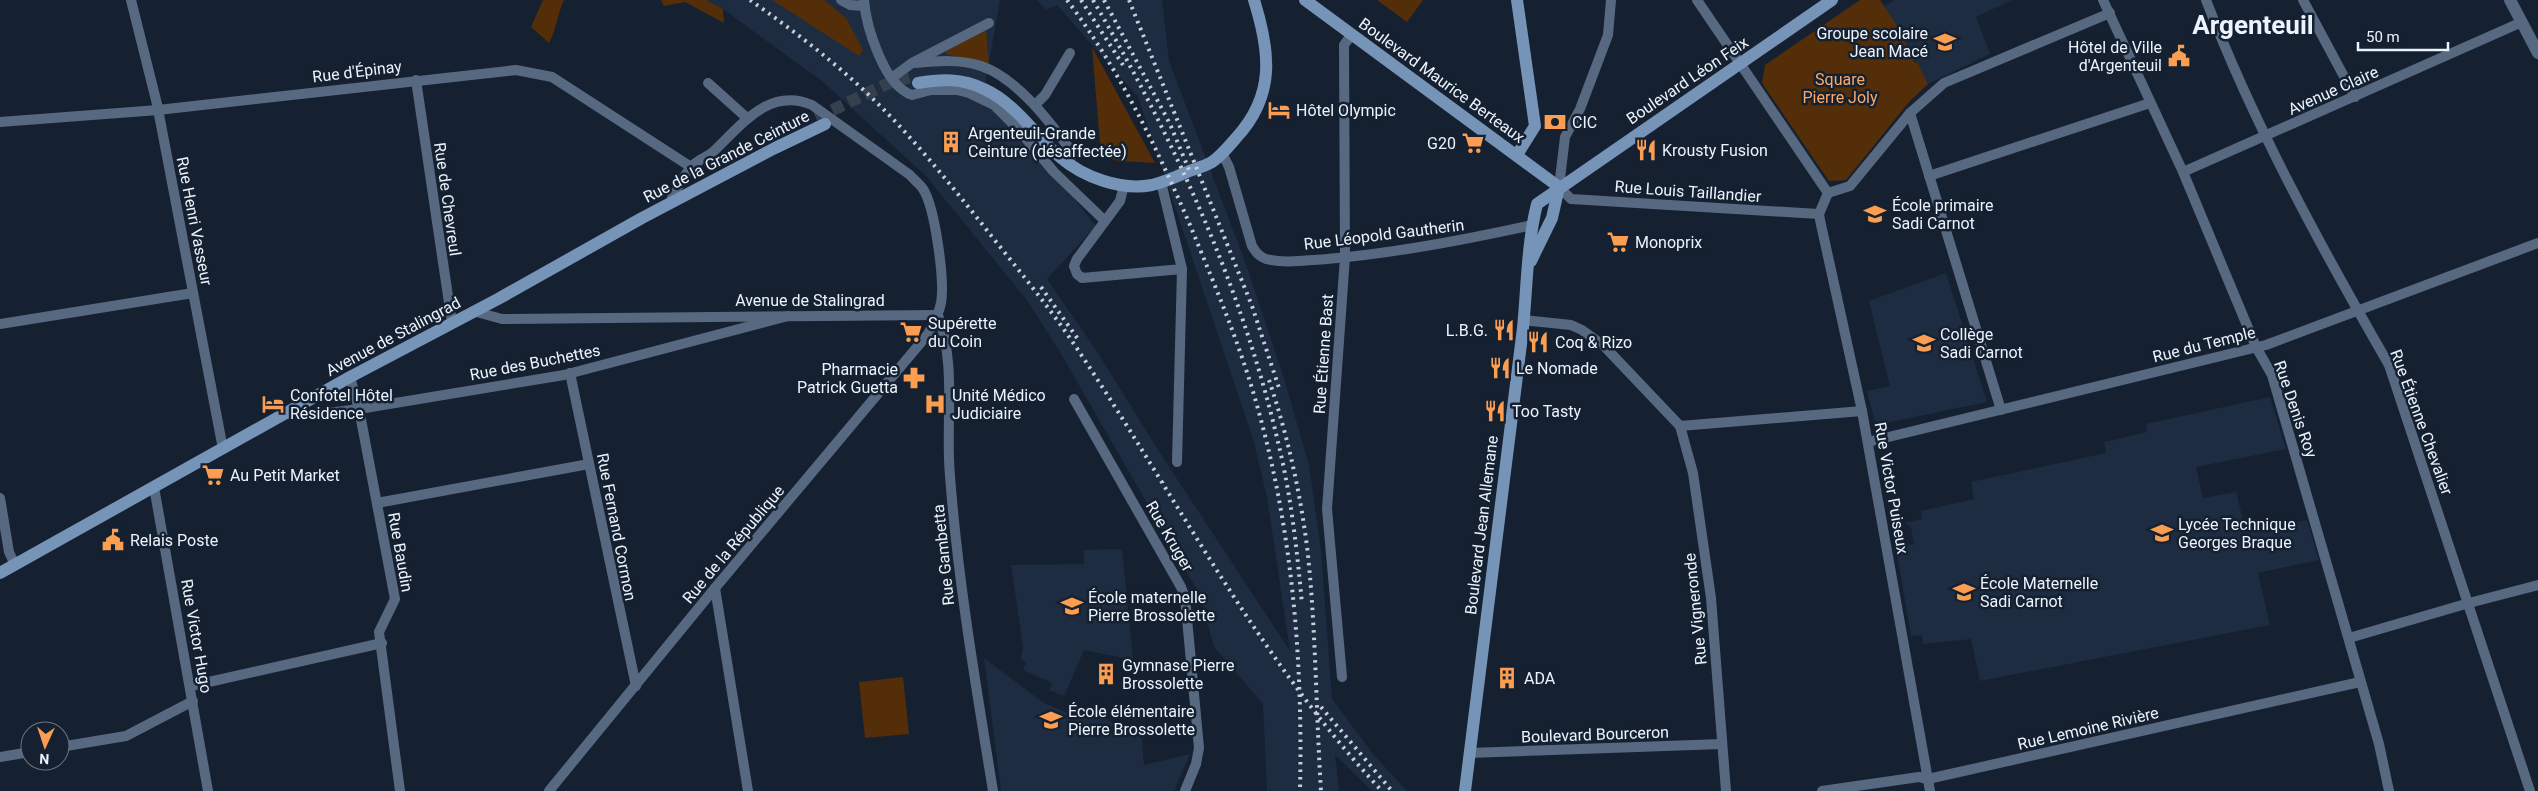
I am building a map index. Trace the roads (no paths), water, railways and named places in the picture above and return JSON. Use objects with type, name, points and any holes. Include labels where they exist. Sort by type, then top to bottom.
[{"type":"main road","points":[[1091,175],[1070,160],[1021,109],[982,80],[959,74],[931,74],[917,80],[948,80],[972,84],[986,89],[1005,102],[1061,158],[1091,175],[1124,185],[1142,186],[1162,182],[1211,162],[1222,153],[1250,119],[1260,100],[1267,79],[1266,44],[1254,0]]},
{"type":"main road","name":"Boulevard Maurice Berteaux","points":[[1305,0],[1559,187]]},
{"type":"main road","points":[[1517,0],[1536,126],[1517,155]]},
{"type":"main road","name":"Boulevard Léon Feix","points":[[1559,187],[1832,0]]},
{"type":"main road","name":"Rue de la Grande Ceinture","points":[[474,312],[821,121],[672,197],[642,218]]},
{"type":"main road","name":"Boulevard Jean Allemane","points":[[1465,791],[1524,320],[1532,225],[1537,204],[1559,187]]},
{"type":"main road","name":"Boulevard Jean Allemane","points":[[1530,264],[1552,218],[1559,187]]},
{"type":"main road","name":"Avenue de Stalingrad","points":[[0,574],[350,377],[474,312]]},
{"type":"street","name":"Rue Henri Vasseur","points":[[131,0],[158,110],[223,449]]},
{"type":"street","points":[[841,0],[850,5],[864,3],[877,54],[886,71],[903,89],[912,94],[945,89],[970,92],[983,98],[1007,118],[1054,172],[1105,221]]},
{"type":"street","points":[[1559,187],[1565,137],[1580,109],[1608,35],[1611,0]]},
{"type":"street","points":[[1697,0],[1828,194]]},
{"type":"street","name":"Rue Denis Roy","points":[[2102,0],[2110,13],[2183,172],[2256,347],[2272,376],[2379,744],[2389,791]]},
{"type":"street","name":"Rue Étienne Chevalier","points":[[2206,0],[2231,65],[2266,136],[2357,311],[2389,365],[2530,791]]},
{"type":"street","points":[[2303,0],[2355,97]]},
{"type":"street","points":[[2510,0],[2538,53]]},
{"type":"street","points":[[1819,214],[1828,194],[1850,186],[1910,113],[1944,83],[2110,13]]},
{"type":"street","name":"Avenue Claire","points":[[2183,172],[2522,22]]},
{"type":"street","points":[[916,63],[988,23]]},
{"type":"street","name":"Rue Étienne Bast","points":[[1342,677],[1327,509],[1345,257],[1344,45],[1352,34]]},
{"type":"street","points":[[1035,105],[1045,95],[1070,53]]},
{"type":"street","points":[[892,77],[912,63],[946,60],[982,66],[1000,77],[1035,105],[1072,152],[1070,160]]},
{"type":"street","name":"Rue d'Épinay","points":[[0,122],[158,110],[516,70],[552,78],[691,167]]},
{"type":"street","name":"Rue de Chevreul","points":[[416,80],[452,323]]},
{"type":"street","points":[[708,83],[747,118]]},
{"type":"street","name":"Rue de la Grande Ceinture","points":[[672,197],[691,167],[714,151],[747,118],[759,109],[782,100],[808,103],[910,175],[924,189],[931,211],[940,256],[942,286],[938,315]]},
{"type":"street","points":[[1929,176],[2150,103]]},
{"type":"street","points":[[1910,113],[2001,410]]},
{"type":"street","name":"Rue Léopold Gautherin","points":[[1222,153],[1229,167],[1252,246],[1261,256],[1272,260],[1300,261],[1441,245],[1532,225]]},
{"type":"street","points":[[1162,182],[1182,269],[1177,462]]},
{"type":"street","points":[[1124,185],[1120,201],[1076,259],[1074,266],[1077,274],[1090,278],[1182,269]]},
{"type":"street","name":"Rue Louis Taillandier","points":[[1559,187],[1571,199],[1819,214]]},
{"type":"street","name":"Rue Victor Puiseux","points":[[1819,214],[1868,442],[1930,791]]},
{"type":"street","name":"Rue du Temple","points":[[1868,442],[2256,347],[2538,243]]},
{"type":"street","points":[[0,324],[193,292]]},
{"type":"street","name":"Avenue de Stalingrad","points":[[474,312],[502,319],[938,315]]},
{"type":"street","name":"Rue de la République","points":[[549,791],[715,588],[928,334],[938,315]]},
{"type":"street","name":"Rue Gambetta","points":[[938,315],[947,346],[950,476],[962,592],[993,791]]},
{"type":"street","name":"Rue des Buchettes","points":[[284,414],[313,415],[359,409],[570,373],[788,316]]},
{"type":"street","points":[[1524,320],[1570,325],[1582,330],[1604,346],[1680,426],[1862,411]]},
{"type":"street","name":"Rue Fernand Cormon","points":[[570,373],[636,686]]},
{"type":"street","name":"Rue Baudin","points":[[350,377],[359,409],[395,599],[379,632],[382,643],[400,791]]},
{"type":"street","name":"Rue Kruger","points":[[1074,398],[1185,597],[1199,748],[1196,764],[1185,791]]},
{"type":"street","name":"Rue Vigneronde","points":[[1680,426],[1693,473],[1711,598],[1726,791]]},
{"type":"street","points":[[377,503],[589,464]]},
{"type":"street","name":"Rue Victor Hugo","points":[[154,487],[191,686],[208,791]]},
{"type":"street","points":[[0,498],[9,552],[15,565]]},
{"type":"street","points":[[2348,638],[2538,585]]},
{"type":"street","points":[[715,588],[748,791]]},
{"type":"street","points":[[191,686],[382,643]]},
{"type":"street","name":"Rue Lemoine Rivière","points":[[1822,791],[1919,777],[1928,780],[2360,682]]},
{"type":"street","points":[[70,745],[126,736],[193,701]]},
{"type":"street","name":"Boulevard Bourceron","points":[[1469,753],[1722,744]]},
{"type":"street","points":[[0,757],[20,754]]},
{"type":"tunnel","points":[[816,118],[889,83],[915,76]]},
{"type":"railway","points":[[750,0],[824,55],[858,85],[891,117],[946,179],[1040,297],[1070,339],[1222,578],[1297,688],[1338,741],[1382,791]]},
{"type":"railway","points":[[1067,0],[1086,26],[1120,81],[1164,166],[1224,309],[1254,395],[1278,492],[1292,591],[1297,641],[1300,791]]},
{"type":"railway","points":[[1081,0],[1123,65]]},
{"type":"railway","points":[[1093,0],[1151,105],[1177,159],[1225,270],[1245,327],[1263,384],[1283,462],[1293,523],[1302,604]]},
{"type":"railway","points":[[1104,0],[1170,124],[1189,170]]},
{"type":"railway","points":[[1129,0],[1252,306],[1279,388]]},
{"type":"railway","points":[[1041,287],[1080,342]]},
{"type":"railway","points":[[1269,380],[1293,466],[1302,510],[1308,555],[1313,614],[1321,791]]},
{"type":"railway","points":[[1321,707],[1392,791]]},
{"type":"place","name":"Groupe scolaire Jean Macé","points":[[1945,42]]},
{"type":"place","name":"Hôtel de Ville d'Argenteuil","points":[[2179,56]]},
{"type":"place","name":"Hôtel Olympic","points":[[1279,110]]},
{"type":"place","name":"CIC","points":[[1555,122]]},
{"type":"place","name":"Argenteuil-Grande Ceinture (désaffectée)","points":[[951,142]]},
{"type":"place","name":"G20","points":[[1473,143]]},
{"type":"place","name":"Krousty Fusion","points":[[1646,150]]},
{"type":"place","name":"École primaire Sadi Carnot","points":[[1875,214]]},
{"type":"place","name":"Monoprix","points":[[1618,242]]},
{"type":"place","name":"L.B.G.","points":[[1504,330]]},
{"type":"place","name":"Supérette du Coin","points":[[911,332]]},
{"type":"place","name":"Coq & Rizo","points":[[1538,342]]},
{"type":"place","name":"Collège Sadi Carnot","points":[[1924,343]]},
{"type":"place","name":"Le Nomade","points":[[1500,368]]},
{"type":"place","name":"Pharmacie Patrick Guetta","points":[[914,378]]},
{"type":"place","name":"Confotel Hôtel Résidence","points":[[273,404]]},
{"type":"place","name":"Unité Médico Judiciaire","points":[[935,404]]},
{"type":"place","name":"Too Tasty","points":[[1495,411]]},
{"type":"place","name":"Au Petit Market","points":[[213,475]]},
{"type":"place","name":"Lycée Technique Georges Braque","points":[[2162,533]]},
{"type":"place","name":"Relais Poste","points":[[113,540]]},
{"type":"place","name":"École Maternelle Sadi Carnot","points":[[1964,592]]},
{"type":"place","name":"École maternelle Pierre Brossolette","points":[[1072,606]]},
{"type":"place","name":"Gymnase Pierre Brossolette","points":[[1106,674]]},
{"type":"place","name":"ADA","points":[[1507,678]]},
{"type":"place","name":"École élémentaire Pierre Brossolette","points":[[1051,720]]},
{"type":"district","name":"Argenteuil","points":[[2253,25]]},
{"type":"park label","name":"Square Pierre Joly","points":[[1840,88]]}]
